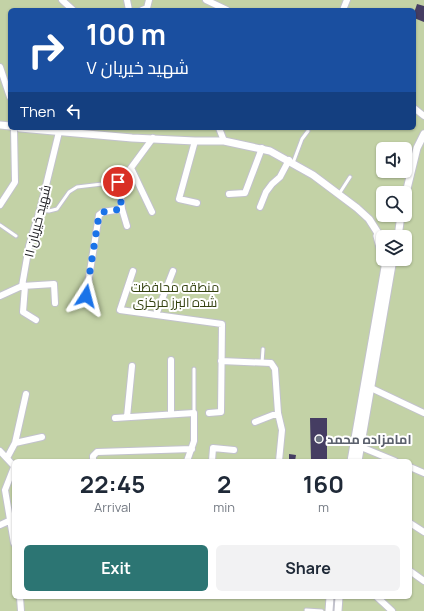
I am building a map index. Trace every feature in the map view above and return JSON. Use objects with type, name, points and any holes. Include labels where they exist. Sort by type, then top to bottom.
[{"type":"street","points":[[62,0],[71,8]]},
{"type":"street","points":[[206,0],[223,8]]},
{"type":"street","points":[[0,67],[8,91]]},
{"type":"street","points":[[416,110],[424,116]]},
{"type":"street","points":[[0,205],[15,182],[14,130]]},
{"type":"street","points":[[60,130],[195,141],[224,141],[262,148],[313,175],[357,208],[369,219],[376,230]]},
{"type":"street","name":"شهید خیریان ۱۱","points":[[36,320],[23,312],[24,286],[29,246],[40,210],[60,130]]},
{"type":"street","points":[[210,141],[218,130]]},
{"type":"street","points":[[219,130],[224,141]]},
{"type":"street","points":[[408,186],[424,134]]},
{"type":"street","points":[[127,226],[122,209],[118,182],[125,176],[153,138]]},
{"type":"street","points":[[195,141],[179,199],[197,203]]},
{"type":"street","points":[[229,194],[245,192],[262,148]]},
{"type":"street","points":[[260,207],[266,192],[291,162]]},
{"type":"street","points":[[131,168],[152,212]]},
{"type":"street","points":[[86,296],[99,215],[103,212],[122,209]]},
{"type":"street","points":[[352,459],[357,446],[371,388],[381,306],[384,266]]},
{"type":"street","points":[[358,459],[357,446],[381,306],[390,266]]},
{"type":"street","points":[[133,271],[120,310],[222,324],[221,412],[209,413]]},
{"type":"street","points":[[156,315],[173,271]]},
{"type":"street","points":[[0,296],[24,286],[54,284],[55,303]]},
{"type":"street","points":[[171,360],[171,414]]},
{"type":"street","points":[[221,362],[271,363],[275,369],[278,413],[282,430],[278,459]]},
{"type":"street","points":[[127,417],[132,366]]},
{"type":"street","points":[[371,388],[424,413]]},
{"type":"street","points":[[15,443],[26,394]]},
{"type":"street","points":[[115,418],[194,413],[194,441],[188,459]]},
{"type":"street","points":[[255,422],[278,413]]},
{"type":"street","points":[[12,464],[2,454],[15,443],[42,437]]},
{"type":"street","points":[[357,446],[390,459]]},
{"type":"street","points":[[212,459],[213,448],[234,450]]},
{"type":"street","points":[[93,459],[93,456],[97,452],[192,449]]},
{"type":"street","points":[[412,468],[424,473]]},
{"type":"street","points":[[12,471],[3,491],[12,528]]},
{"type":"street","points":[[0,524],[11,520]]},
{"type":"street","points":[[412,524],[424,532]]},
{"type":"street","points":[[412,572],[424,581]]},
{"type":"street","points":[[20,599],[21,611]]},
{"type":"street","points":[[329,611],[330,599]]},
{"type":"street","points":[[338,611],[339,599]]},
{"type":"street","points":[[380,599],[392,611]]},
{"type":"lane","points":[[291,162],[302,139],[308,132]]},
{"type":"lane","points":[[339,194],[350,177]]},
{"type":"lane","points":[[40,210],[49,211],[57,209],[69,192],[76,187],[118,182]]},
{"type":"lane","points":[[0,225],[16,236]]},
{"type":"lane","points":[[262,363],[263,349]]},
{"type":"lane","points":[[194,369],[194,413]]},
{"type":"lane","points":[[306,610],[322,611]]},
{"type":"green space","name":"منطقه محافظت شده البرز مرکزی","points":[[0,0],[424,0],[424,611],[0,611]]},
{"type":"building","points":[[417,4],[424,6],[424,22],[416,19]]},
{"type":"building","name":"امامزاده محمد","points":[[310,418],[327,418],[327,459],[311,459]]},
{"type":"building","points":[[289,454],[296,455],[295,459],[289,459]]},
{"type":"place","name":"امامزاده محمد","points":[[319,439]]},
{"type":"route","points":[[86,296],[99,215],[103,212],[122,209],[118,182]]}]
